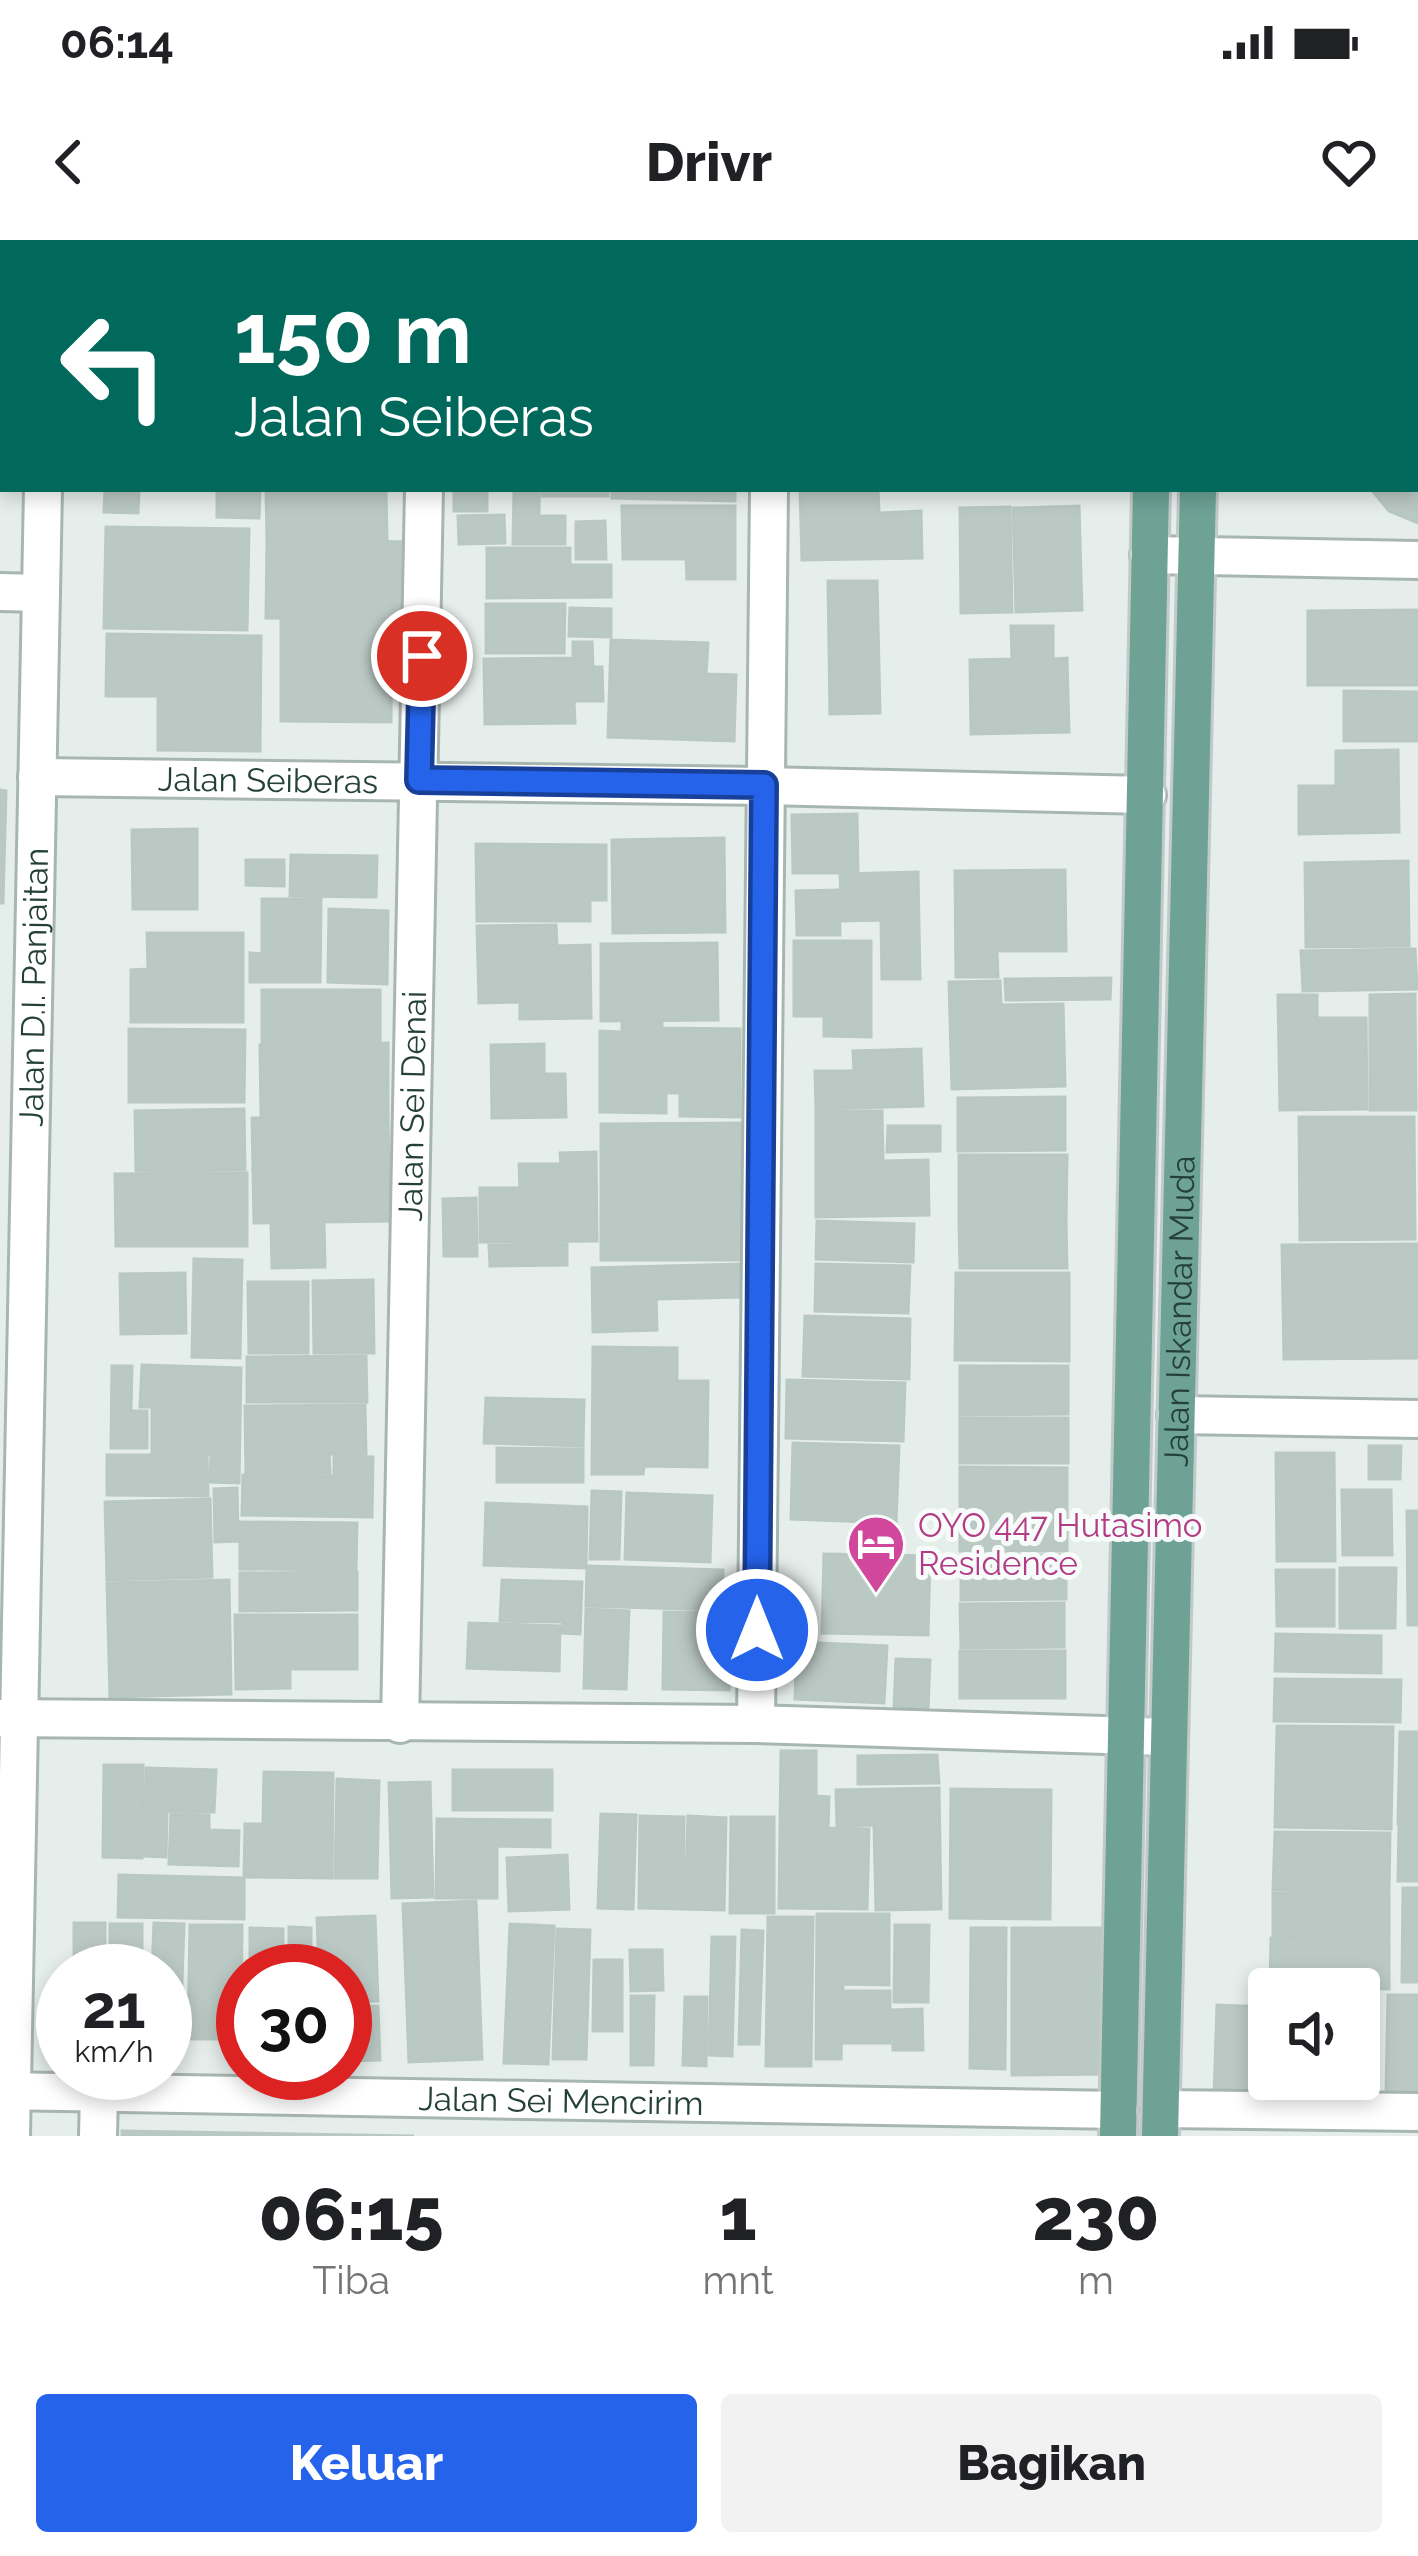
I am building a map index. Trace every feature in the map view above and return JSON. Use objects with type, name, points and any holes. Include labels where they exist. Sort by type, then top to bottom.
[{"type":"main road","name":"Jalan Iskandar Muda","points":[[1119,2123],[1150,492]]},
{"type":"main road","name":"Jalan Iskandar Muda","points":[[1161,2122],[1198,492]]},
{"type":"street","name":"Jalan D.I. Panjaitan","points":[[10,2136],[6,2091],[17,934],[37,777],[43,492]]},
{"type":"street","name":"Jalan Sei Denai","points":[[400,1724],[424,492]]},
{"type":"street","points":[[756,1724],[769,492]]},
{"type":"street","points":[[1149,555],[1418,560]]},
{"type":"street","points":[[0,592],[41,593]]},
{"type":"street","name":"Jalan Seiberas","points":[[37,777],[764,785],[1147,795]]},
{"type":"street","points":[[1176,1414],[1418,1418]]},
{"type":"street","points":[[9,1718],[756,1724],[1169,1737]]},
{"type":"street","name":"Jalan Sei Mencirim","points":[[6,2091],[36,2092]]},
{"type":"street","name":"Jalan Sei Mencirim","points":[[192,2096],[1119,2123]]},
{"type":"street","points":[[98,2136],[99,2100]]},
{"type":"street","points":[[1161,2122],[1418,2112]]},
{"type":"building","points":[[105,492],[139,492],[138,513],[104,512]]},
{"type":"building","points":[[217,492],[260,492],[259,518],[217,517]]},
{"type":"building","points":[[266,492],[386,492],[387,540],[267,540]]},
{"type":"building","points":[[454,492],[487,492],[487,511],[454,511]]},
{"type":"building","points":[[514,492],[539,492],[539,516],[565,516],[565,544],[513,544]]},
{"type":"building","points":[[542,492],[608,492],[608,496],[542,496]]},
{"type":"building","points":[[612,492],[735,492],[735,501],[612,498]]},
{"type":"building","points":[[800,492],[878,492],[879,513],[921,511],[922,558],[802,560]]},
{"type":"building","points":[[1373,492],[1418,492],[1418,523],[1389,511]]},
{"type":"building","points":[[622,506],[735,506],[735,579],[687,579],[686,559],[623,559]]},
{"type":"building","points":[[1079,506],[1082,610],[1016,612],[1013,508]]},
{"type":"building","points":[[1010,507],[1012,612],[961,613],[960,508]]},
{"type":"building","points":[[504,515],[505,543],[459,544],[458,516]]},
{"type":"building","points":[[605,521],[606,559],[576,559],[576,522]]},
{"type":"building","points":[[106,527],[249,529],[247,630],[104,628]]},
{"type":"building","points":[[267,540],[417,542],[416,620],[266,618]]},
{"type":"building","points":[[487,548],[570,548],[570,565],[611,565],[611,597],[487,598]]},
{"type":"building","points":[[828,581],[877,581],[880,713],[830,714]]},
{"type":"building","points":[[486,604],[565,604],[564,653],[486,653]]},
{"type":"building","points":[[570,608],[611,609],[611,637],[569,636]]},
{"type":"building","points":[[1418,610],[1418,685],[1308,685],[1308,611]]},
{"type":"building","points":[[281,618],[392,619],[391,722],[281,721]]},
{"type":"building","points":[[1011,626],[1053,626],[1053,659],[1067,658],[1069,732],[971,734],[970,660],[1012,659]]},
{"type":"building","points":[[107,634],[261,636],[260,751],[158,750],[158,696],[106,696]]},
{"type":"building","points":[[611,640],[708,643],[706,674],[736,675],[734,741],[608,737]]},
{"type":"building","points":[[573,642],[592,642],[593,667],[602,667],[603,701],[574,701],[575,723],[485,724],[484,659],[573,658]]},
{"type":"building","points":[[1344,691],[1418,692],[1418,741],[1344,741]]},
{"type":"building","points":[[1398,750],[1399,832],[1299,834],[1299,786],[1336,786],[1336,751]]},
{"type":"building","points":[[0,790],[6,791],[3,903],[0,903]]},
{"type":"building","points":[[857,814],[858,873],[793,873],[792,815]]},
{"type":"building","points":[[197,829],[197,909],[133,909],[132,830]]},
{"type":"building","points":[[724,838],[725,932],[613,933],[612,840]]},
{"type":"building","points":[[476,844],[606,845],[606,900],[590,900],[590,921],[477,921]]},
{"type":"building","points":[[291,855],[377,856],[376,897],[290,896]]},
{"type":"building","points":[[246,860],[284,860],[284,886],[246,885]]},
{"type":"building","points":[[1408,861],[1409,946],[1306,947],[1305,863]]},
{"type":"building","points":[[1065,870],[1066,951],[997,951],[998,977],[956,977],[955,871]]},
{"type":"building","points":[[918,872],[920,979],[882,979],[881,920],[842,921],[840,874]]},
{"type":"building","points":[[839,890],[840,935],[797,935],[796,891]]},
{"type":"building","points":[[262,899],[321,899],[320,982],[250,982],[250,953],[262,954]]},
{"type":"building","points":[[329,909],[388,911],[387,984],[328,982]]},
{"type":"building","points":[[556,925],[557,946],[590,945],[591,1018],[520,1019],[520,1002],[479,1003],[477,926]]},
{"type":"building","points":[[147,933],[243,933],[243,1022],[131,1022],[131,970],[148,969]]},
{"type":"building","points":[[794,941],[871,941],[871,1037],[824,1036],[824,1016],[794,1016]]},
{"type":"building","points":[[717,943],[718,1020],[601,1021],[601,944]]},
{"type":"building","points":[[1415,949],[1417,989],[1303,991],[1301,951]]},
{"type":"building","points":[[1111,978],[1110,999],[1006,1000],[1005,979]]},
{"type":"building","points":[[1000,981],[1001,1005],[1063,1004],[1065,1086],[952,1089],[949,982]]},
{"type":"building","points":[[262,990],[380,990],[380,1043],[262,1043]]},
{"type":"building","points":[[1415,994],[1416,1110],[1370,1110],[1370,995]]},
{"type":"building","points":[[1278,995],[1317,995],[1317,1018],[1366,1018],[1367,1109],[1280,1110]]},
{"type":"building","points":[[622,1023],[740,1029],[740,1117],[680,1116],[680,1093],[666,1093],[666,1113],[600,1112],[600,1031],[622,1032]]},
{"type":"building","points":[[129,1029],[245,1030],[244,1102],[129,1102]]},
{"type":"building","points":[[388,1043],[388,1116],[261,1117],[260,1045]]},
{"type":"building","points":[[544,1044],[544,1074],[565,1074],[566,1117],[492,1118],[491,1045]]},
{"type":"building","points":[[921,1049],[923,1106],[816,1109],[815,1071],[854,1071],[853,1051]]},
{"type":"building","points":[[1065,1097],[1065,1150],[958,1151],[958,1098]]},
{"type":"building","points":[[244,1109],[245,1170],[136,1171],[135,1111]]},
{"type":"building","points":[[816,1111],[882,1111],[883,1161],[928,1160],[929,1215],[816,1217]]},
{"type":"building","points":[[388,1116],[389,1168],[253,1170],[252,1118]]},
{"type":"building","points":[[1299,1117],[1414,1117],[1415,1239],[1300,1240]]},
{"type":"building","points":[[752,1123],[753,1260],[601,1260],[601,1124]]},
{"type":"building","points":[[888,1126],[940,1126],[940,1151],[887,1152]]},
{"type":"building","points":[[596,1152],[597,1241],[480,1242],[480,1188],[520,1188],[519,1164],[561,1164],[560,1153]]},
{"type":"building","points":[[959,1155],[1067,1155],[1066,1222],[959,1221]]},
{"type":"building","points":[[389,1168],[390,1221],[254,1223],[253,1170]]},
{"type":"building","points":[[247,1173],[247,1246],[116,1246],[115,1174]]},
{"type":"building","points":[[476,1198],[477,1256],[444,1256],[443,1199]]},
{"type":"building","points":[[817,1221],[914,1224],[913,1262],[816,1259]]},
{"type":"building","points":[[324,1222],[325,1267],[272,1268],[271,1223]]},
{"type":"building","points":[[959,1223],[1066,1223],[1067,1268],[960,1268]]},
{"type":"building","points":[[567,1244],[567,1265],[490,1266],[489,1245]]},
{"type":"building","points":[[1418,1244],[1418,1358],[1284,1359],[1282,1245]]},
{"type":"building","points":[[194,1259],[242,1260],[240,1358],[192,1357]]},
{"type":"building","points":[[741,1264],[741,1297],[656,1299],[657,1330],[593,1332],[592,1268]]},
{"type":"building","points":[[816,1264],[910,1266],[908,1313],[815,1311]]},
{"type":"building","points":[[185,1273],[186,1333],[121,1334],[120,1274]]},
{"type":"building","points":[[956,1273],[1069,1273],[1069,1361],[955,1360]]},
{"type":"building","points":[[373,1280],[374,1353],[314,1353],[313,1281]]},
{"type":"building","points":[[248,1282],[308,1282],[308,1353],[249,1353]]},
{"type":"building","points":[[805,1316],[910,1319],[909,1379],[803,1376]]},
{"type":"building","points":[[593,1347],[677,1348],[677,1381],[708,1381],[707,1467],[644,1466],[643,1474],[592,1474]]},
{"type":"building","points":[[366,1356],[367,1402],[247,1402],[247,1357]]},
{"type":"building","points":[[142,1365],[241,1368],[239,1483],[210,1482],[211,1454],[152,1453],[152,1407],[140,1407]]},
{"type":"building","points":[[112,1366],[132,1366],[131,1411],[147,1411],[147,1448],[111,1448]]},
{"type":"building","points":[[960,1366],[1068,1366],[1068,1414],[960,1415]]},
{"type":"building","points":[[787,1380],[905,1383],[903,1441],[786,1438]]},
{"type":"building","points":[[486,1398],[584,1400],[583,1446],[484,1443]]},
{"type":"building","points":[[365,1405],[366,1454],[329,1454],[330,1473],[246,1474],[245,1406]]},
{"type":"building","points":[[960,1418],[1068,1418],[1068,1463],[960,1463]]},
{"type":"building","points":[[793,1443],[899,1446],[896,1523],[791,1519]]},
{"type":"building","points":[[1369,1446],[1401,1446],[1400,1479],[1369,1479]]},
{"type":"building","points":[[497,1448],[583,1449],[583,1482],[497,1482]]},
{"type":"building","points":[[1276,1453],[1334,1453],[1335,1561],[1277,1561]]},
{"type":"building","points":[[107,1455],[207,1455],[208,1496],[107,1495]]},
{"type":"building","points":[[334,1456],[373,1457],[372,1517],[242,1515],[243,1475],[334,1476]]},
{"type":"building","points":[[960,1467],[1067,1468],[1067,1551],[960,1551]]},
{"type":"building","points":[[237,1488],[238,1541],[215,1542],[214,1489]]},
{"type":"building","points":[[1342,1490],[1391,1490],[1392,1555],[1343,1555]]},
{"type":"building","points":[[592,1491],[621,1492],[619,1559],[590,1559]]},
{"type":"building","points":[[627,1493],[712,1496],[710,1562],[625,1559]]},
{"type":"building","points":[[210,1499],[212,1577],[107,1580],[105,1502]]},
{"type":"building","points":[[486,1503],[587,1507],[586,1568],[484,1565]]},
{"type":"building","points":[[1407,1511],[1418,1511],[1418,1625],[1408,1625]]},
{"type":"building","points":[[240,1522],[357,1523],[356,1570],[240,1569]]},
{"type":"building","name":"OYO 447 Hutasimo Residence","points":[[824,1554],[930,1556],[928,1635],[822,1633]]},
{"type":"building","points":[[961,1555],[1066,1555],[1066,1599],[961,1600]]},
{"type":"building","points":[[587,1566],[723,1570],[721,1610],[586,1606]]},
{"type":"building","points":[[1340,1568],[1396,1568],[1395,1628],[1340,1628]]},
{"type":"building","points":[[1276,1570],[1334,1570],[1334,1626],[1277,1626]]},
{"type":"building","points":[[357,1572],[357,1610],[240,1611],[240,1573]]},
{"type":"building","points":[[229,1580],[231,1694],[110,1697],[107,1583]]},
{"type":"building","points":[[502,1580],[582,1582],[580,1634],[562,1633],[563,1622],[500,1621]]},
{"type":"building","points":[[1064,1603],[1064,1647],[961,1648],[960,1604]]},
{"type":"building","points":[[586,1609],[629,1611],[626,1689],[584,1688]]},
{"type":"building","points":[[664,1612],[730,1613],[729,1690],[663,1689]]},
{"type":"building","points":[[235,1615],[357,1615],[357,1669],[290,1669],[290,1688],[236,1689]]},
{"type":"building","points":[[469,1623],[560,1626],[559,1671],[467,1668]]},
{"type":"building","points":[[1276,1634],[1381,1636],[1381,1673],[1275,1671]]},
{"type":"building","points":[[797,1642],[887,1646],[884,1703],[795,1699]]},
{"type":"building","points":[[960,1651],[1065,1651],[1065,1698],[960,1698]]},
{"type":"building","points":[[896,1659],[930,1660],[928,1709],[894,1707]]},
{"type":"building","points":[[1275,1679],[1401,1680],[1400,1722],[1274,1721]]},
{"type":"building","points":[[1277,1726],[1393,1727],[1391,1829],[1275,1827]]},
{"type":"building","points":[[1400,1732],[1418,1732],[1418,1824],[1398,1824]]},
{"type":"building","points":[[781,1751],[816,1751],[816,1796],[829,1797],[828,1828],[869,1829],[867,1909],[779,1908]]},
{"type":"building","points":[[937,1755],[939,1783],[858,1784],[858,1756]]},
{"type":"building","points":[[104,1765],[143,1765],[142,1858],[103,1857]]},
{"type":"building","points":[[146,1768],[216,1770],[214,1812],[167,1811],[166,1857],[144,1856]]},
{"type":"building","points":[[453,1770],[552,1770],[552,1810],[453,1810]]},
{"type":"building","points":[[264,1772],[333,1773],[332,1878],[244,1877],[245,1824],[263,1824]]},
{"type":"building","points":[[337,1779],[379,1781],[377,1878],[335,1878]]},
{"type":"building","points":[[430,1782],[433,1897],[392,1898],[389,1783]]},
{"type":"building","points":[[939,1788],[941,1909],[876,1910],[874,1825],[837,1826],[836,1790]]},
{"type":"building","points":[[951,1789],[1051,1790],[1050,1919],[950,1918]]},
{"type":"building","points":[[171,1814],[209,1815],[209,1830],[239,1831],[238,1866],[169,1864]]},
{"type":"building","points":[[601,1814],[636,1815],[633,1909],[598,1908]]},
{"type":"building","points":[[640,1816],[684,1817],[683,1909],[639,1908]]},
{"type":"building","points":[[688,1816],[726,1818],[724,1910],[685,1909]]},
{"type":"building","points":[[731,1817],[774,1817],[774,1913],[730,1913]]},
{"type":"building","points":[[437,1819],[550,1820],[550,1847],[497,1846],[497,1898],[436,1898]]},
{"type":"building","points":[[1399,1826],[1418,1827],[1418,1881],[1398,1881]]},
{"type":"building","points":[[1275,1832],[1390,1833],[1389,1892],[1273,1890]]},
{"type":"building","points":[[567,1855],[569,1909],[509,1911],[507,1858]]},
{"type":"building","points":[[119,1875],[244,1878],[244,1919],[118,1917]]},
{"type":"building","points":[[1403,1888],[1418,1888],[1418,1982],[1402,1982]]},
{"type":"building","points":[[1273,1893],[1389,1894],[1389,1938],[1273,1937]]},
{"type":"building","points":[[476,1901],[482,2059],[409,2062],[403,1904]]},
{"type":"building","points":[[817,1914],[889,1914],[889,1985],[843,1984],[841,2059],[816,2059]]},
{"type":"building","points":[[375,1916],[378,2001],[372,2001],[372,1944],[318,1944],[317,1918]]},
{"type":"building","points":[[768,1917],[813,1917],[811,2066],[766,2066]]},
{"type":"building","points":[[74,1923],[105,1923],[105,1944],[74,1944]]},
{"type":"building","points":[[154,1923],[184,1924],[183,1944],[153,1944]]},
{"type":"building","points":[[110,1924],[142,1924],[142,1944],[110,1944]]},
{"type":"building","points":[[510,1924],[554,1926],[548,2064],[504,2063]]},
{"type":"building","points":[[190,1925],[242,1925],[242,1944],[216,1944],[216,2039],[192,2039]]},
{"type":"building","points":[[895,1925],[929,1925],[928,2002],[894,2002]]},
{"type":"building","points":[[289,1927],[311,1928],[311,1944],[289,1944]]},
{"type":"building","points":[[250,1928],[283,1929],[283,1944],[250,1944]]},
{"type":"building","points":[[971,1928],[1006,1928],[1005,2069],[970,2068]]},
{"type":"building","points":[[1012,1928],[1110,1928],[1110,2074],[1012,2075]]},
{"type":"building","points":[[557,1929],[590,1930],[586,2059],[553,2059]]},
{"type":"building","points":[[742,1930],[763,1931],[759,2044],[739,2044]]},
{"type":"building","points":[[712,1937],[735,1937],[732,2056],[709,2055]]},
{"type":"building","points":[[1271,1938],[1389,1940],[1389,1989],[1380,1989],[1380,1968],[1270,1968]]},
{"type":"building","points":[[630,1950],[662,1950],[663,1990],[631,1991]]},
{"type":"building","points":[[594,1960],[622,1960],[622,2031],[593,2031]]},
{"type":"building","points":[[844,1991],[890,1991],[890,2043],[844,2043]]},
{"type":"building","points":[[1388,1995],[1418,1995],[1418,2096],[1386,2095]]},
{"type":"building","points":[[631,1996],[654,1996],[653,2065],[631,2065]]},
{"type":"building","points":[[685,1997],[707,1997],[706,2066],[683,2065]]},
{"type":"building","points":[[1217,2005],[1248,2006],[1248,2098],[1214,2097]]},
{"type":"building","points":[[372,2006],[378,2006],[380,2060],[372,2060]]},
{"type":"building","points":[[922,2009],[923,2050],[893,2050],[892,2010]]},
{"type":"building","points":[[122,2131],[414,2136],[122,2136]]},
{"type":"place","name":"OYO 447 Hutasimo Residence","points":[[876,1595]]},
{"type":"route","points":[[422,656],[419,780],[764,785],[757,1630]]}]
